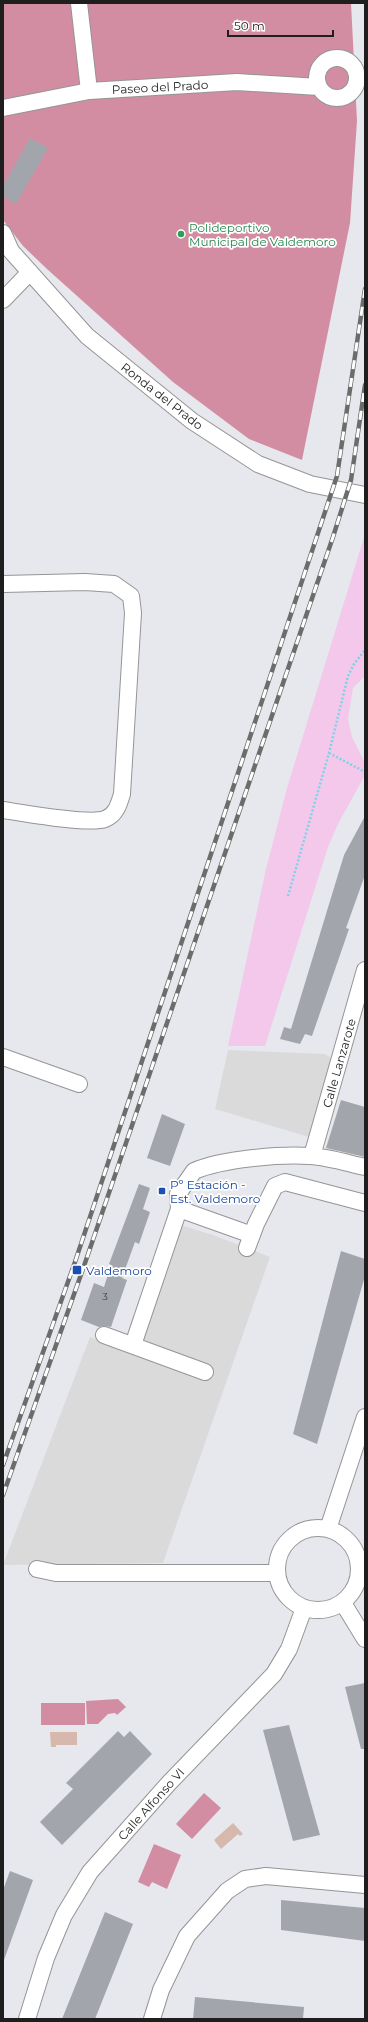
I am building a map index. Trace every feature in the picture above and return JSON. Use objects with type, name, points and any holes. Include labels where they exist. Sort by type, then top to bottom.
[{"type":"street","points":[[79,3],[89,91]]},
{"type":"street","name":"Paseo del Prado","points":[[3,108],[89,91],[237,82],[318,87]]},
{"type":"street","name":"Ronda del Prado","points":[[3,233],[11,251],[87,336],[192,421],[258,464],[310,484],[365,495]]},
{"type":"street","points":[[3,300],[30,272]]},
{"type":"street","points":[[3,584],[85,582],[114,584],[131,596],[133,613],[122,794],[117,810],[106,819],[87,820],[3,810]]},
{"type":"street","name":"Calle Lanzarote","points":[[312,1156],[365,970]]},
{"type":"street","points":[[3,1057],[79,1084]]},
{"type":"street","points":[[132,1345],[179,1209],[178,1194],[194,1171],[200,1168],[246,1159],[312,1156],[365,1167]]},
{"type":"street","points":[[179,1209],[249,1242],[275,1186],[285,1182],[365,1203]]},
{"type":"street","points":[[104,1335],[206,1372]]},
{"type":"street","points":[[328,1529],[365,1417]]},
{"type":"street","points":[[315,1528],[328,1529],[339,1533],[348,1540],[355,1550],[362,1570],[351,1595],[343,1603],[331,1609],[317,1611],[304,1608],[294,1603],[285,1595],[279,1584],[276,1573],[277,1560],[282,1548],[291,1538],[302,1531],[315,1528]]},
{"type":"street","points":[[37,1569],[56,1573],[276,1573]]},
{"type":"street","points":[[343,1603],[365,1639]]},
{"type":"street","name":"Calle Alfonso VI","points":[[27,2019],[46,1958],[64,1915],[90,1872],[169,1783],[274,1674],[289,1650],[304,1608]]},
{"type":"street","points":[[152,2019],[161,1990],[187,1936],[227,1891],[245,1879],[266,1876],[365,1885]]},
{"type":"path","points":[[288,896],[348,676],[354,664],[365,650]]},
{"type":"path","points":[[328,753],[365,772]]},
{"type":"shaded area","name":"Polideportivo Municipal de Valdemoro","points":[[3,3],[351,3],[357,121],[350,223],[302,460],[249,439],[173,382],[47,269],[23,246],[3,220]]},
{"type":"shaded area","points":[[365,534],[365,676],[353,688],[348,719],[352,737],[365,763],[365,775],[338,824],[328,847],[265,1046],[228,1046],[266,869],[287,788]]},
{"type":"shaded area","points":[[228,1050],[325,1054],[334,1060],[309,1137],[215,1109]]},
{"type":"shaded area","points":[[180,1225],[213,1235],[270,1257],[163,1563],[3,1565],[90,1337],[133,1353]]},
{"type":"shaded area","points":[[118,1699],[126,1707],[117,1715],[115,1713],[108,1714],[98,1724],[87,1724],[86,1701]]},
{"type":"shaded area","points":[[41,1703],[85,1703],[85,1725],[41,1725]]},
{"type":"shaded area","points":[[50,1732],[77,1732],[77,1745],[56,1745],[56,1747],[51,1747]]},
{"type":"shaded area","points":[[204,1793],[221,1808],[192,1839],[176,1824]]},
{"type":"shaded area","points":[[233,1823],[243,1834],[240,1836],[238,1834],[221,1849],[214,1840]]},
{"type":"shaded area","points":[[154,1844],[181,1855],[167,1889],[152,1882],[149,1887],[138,1882]]},
{"type":"building","points":[[30,138],[48,148],[16,204],[3,196],[3,186]]},
{"type":"building","points":[[365,816],[365,875],[346,928],[349,929],[312,1036],[305,1034],[300,1044],[280,1039],[284,1027],[291,1029],[344,855]]},
{"type":"building","points":[[341,1100],[365,1107],[365,1157],[326,1148]]},
{"type":"building","points":[[162,1114],[185,1124],[170,1166],[147,1158]]},
{"type":"building","points":[[139,1184],[150,1188],[143,1209],[150,1212],[139,1244],[135,1242],[122,1278],[127,1280],[111,1327],[99,1327],[81,1320],[94,1283],[104,1287],[111,1265],[109,1264]]},
{"type":"building","points":[[341,1251],[365,1259],[365,1276],[317,1444],[293,1434]]},
{"type":"building","points":[[365,1683],[365,1749],[361,1749],[345,1687]]},
{"type":"building","points":[[289,1725],[320,1835],[293,1841],[263,1730]]},
{"type":"building","points":[[118,1731],[124,1737],[130,1731],[152,1754],[62,1845],[40,1822],[73,1789],[66,1783]]},
{"type":"building","points":[[10,1871],[33,1880],[3,1960],[3,1890]]},
{"type":"building","points":[[281,1900],[365,1908],[365,1941],[281,1930]]},
{"type":"building","points":[[105,1912],[133,1924],[95,2019],[62,2019]]},
{"type":"building","points":[[195,1997],[304,2007],[303,2019],[193,2019]]},
{"type":"railway","points":[[3,1465],[75,1262],[337,476],[365,289]]},
{"type":"railway","points":[[3,1495],[84,1266],[333,537],[351,480],[365,385]]},
{"type":"place","name":"Polideportivo Municipal de Valdemoro","points":[[181,234]]},
{"type":"place","name":"Pº Estación - Est. Valdemoro","points":[[162,1191]]},
{"type":"place","name":"Valdemoro","points":[[77,1270]]}]
